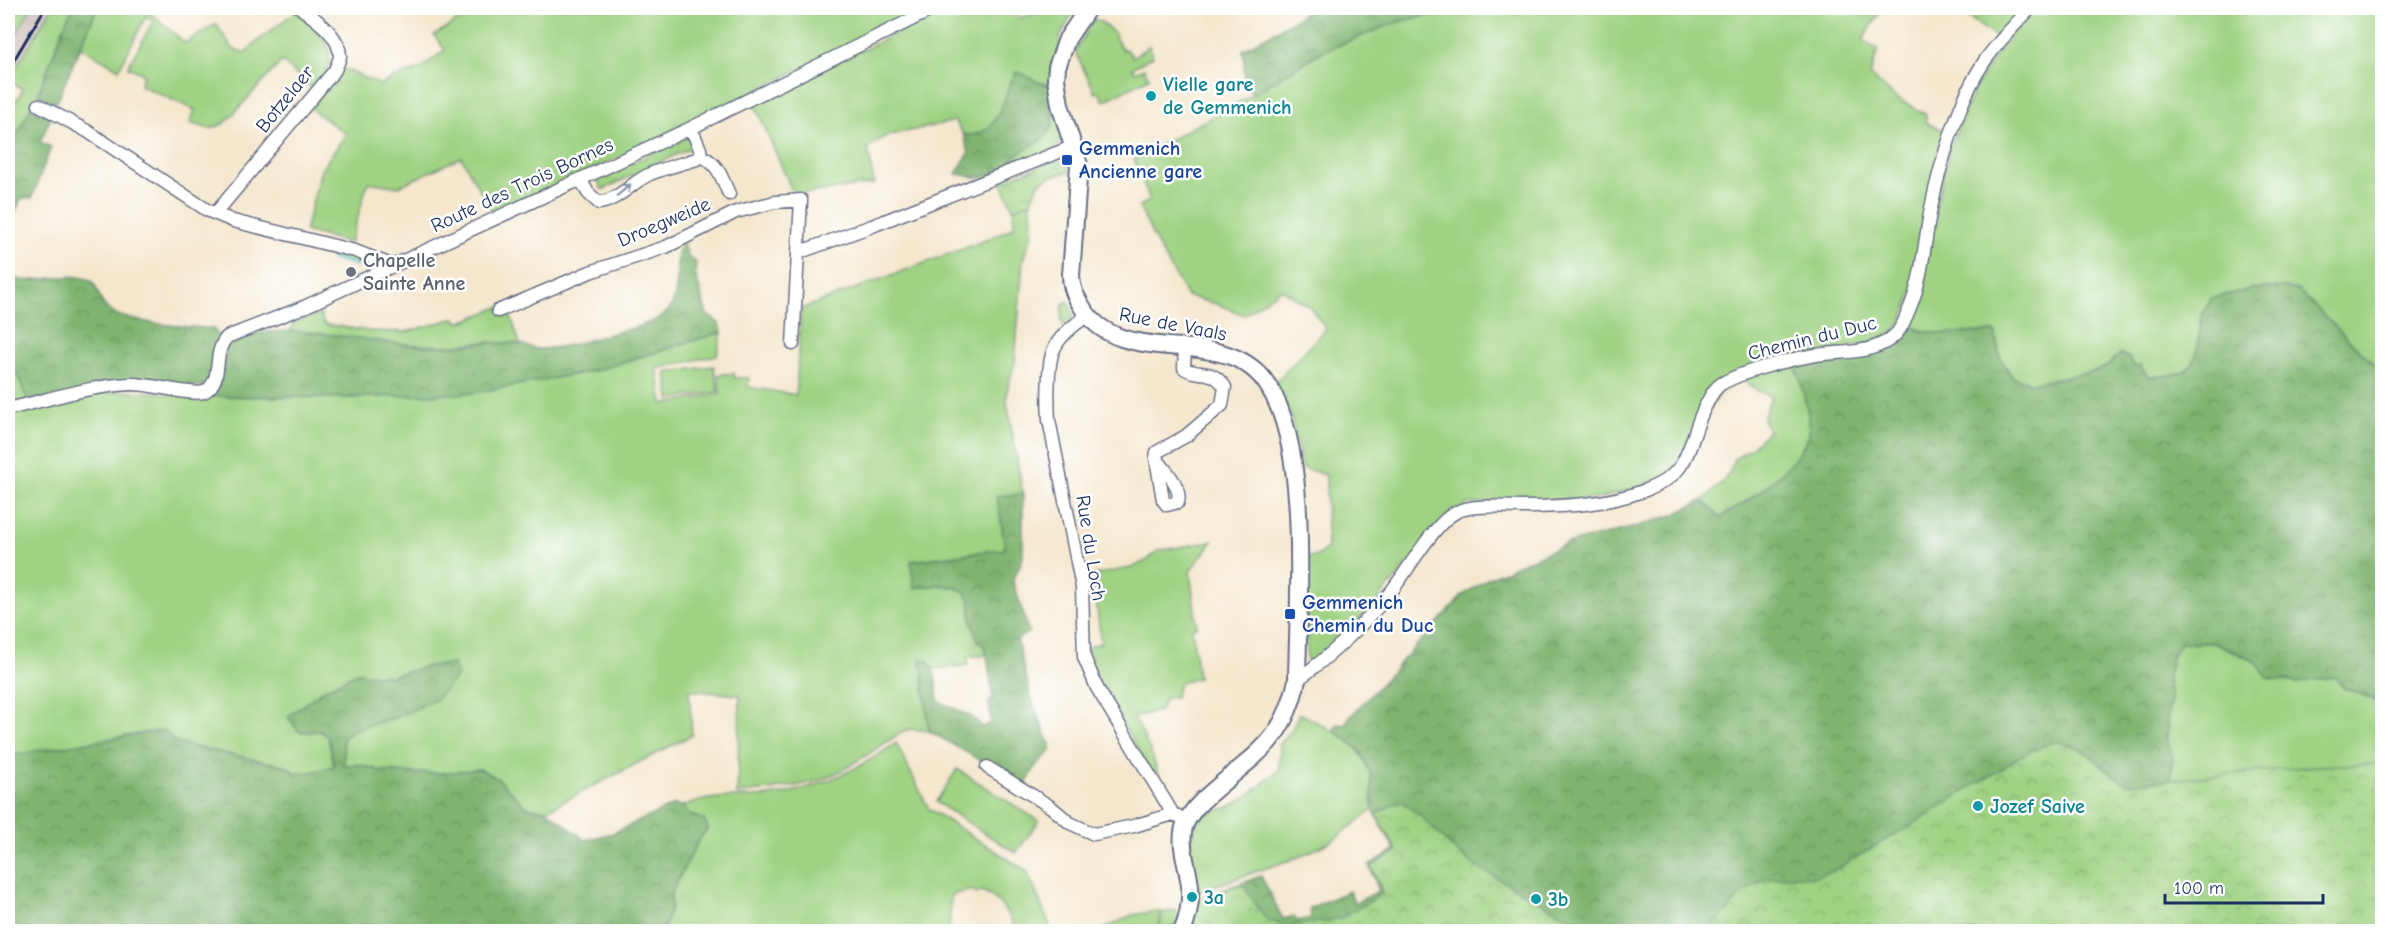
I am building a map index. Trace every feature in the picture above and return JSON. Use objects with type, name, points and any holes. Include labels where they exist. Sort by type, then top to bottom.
[{"type":"main road","name":"Rue de Vaals","points":[[1088,8],[1067,39],[1057,67],[1057,90],[1075,149],[1079,175],[1071,283],[1087,316],[1107,332],[1119,338],[1221,352],[1248,365],[1268,385],[1283,414],[1293,465],[1299,563],[1297,680],[1290,709],[1278,730],[1254,756],[1180,817]]},
{"type":"main road","points":[[1180,817],[1190,890],[1184,924]]},
{"type":"street","name":"Botzelaer","points":[[216,213],[335,69],[340,56],[336,44],[324,26],[301,8]]},
{"type":"street","name":"Route des Trois Bornes","points":[[8,409],[117,385],[149,384],[188,392],[204,392],[215,381],[219,348],[227,337],[275,319],[394,266],[691,128],[935,8]]},
{"type":"street","name":"Chemin du Duc","points":[[1297,680],[1352,636],[1407,571],[1430,538],[1456,512],[1479,508],[1571,506],[1644,491],[1671,478],[1685,461],[1705,405],[1718,386],[1788,361],[1864,350],[1892,338],[1903,325],[1920,282],[1937,182],[1963,103],[1983,64],[2000,41],[2031,8]]},
{"type":"street","points":[[39,105],[87,131],[207,210],[247,225],[355,251],[394,266]]},
{"type":"street","points":[[691,128],[701,156]]},
{"type":"street","points":[[800,252],[894,218],[1064,150],[1075,149]]},
{"type":"street","points":[[580,179],[588,193],[599,203],[608,201],[650,174],[701,156]]},
{"type":"street","points":[[701,156],[709,159],[717,167],[729,194]]},
{"type":"street","name":"Droegweide","points":[[498,311],[590,272],[666,247],[736,212],[775,202],[801,200],[800,252],[793,344]]},
{"type":"street","name":"Rue du Loch","points":[[1087,316],[1071,327],[1053,350],[1048,394],[1049,420],[1082,587],[1084,657],[1097,688],[1180,817]]},
{"type":"street","points":[[1156,458],[1160,449],[1186,436],[1222,405],[1225,387],[1220,379],[1209,373],[1188,371],[1184,368],[1185,347]]},
{"type":"street","points":[[987,767],[1051,807],[1070,823],[1094,834],[1180,817]]},
{"type":"shaded area","points":[[31,8],[52,8],[8,81],[8,48]]},
{"type":"green space","points":[[10,8],[31,8],[8,48],[8,12]]},
{"type":"green space","points":[[52,8],[73,8],[38,94],[8,152],[8,95],[17,100],[23,89],[8,81]]},
{"type":"green space","points":[[73,8],[97,8],[56,104],[38,94]]},
{"type":"green space","points":[[97,8],[145,8],[185,43],[216,24],[233,49],[246,53],[255,43],[298,10],[323,37],[330,52],[330,61],[327,70],[311,88],[282,61],[225,123],[210,129],[190,123],[195,110],[140,85],[144,74],[128,67],[153,21],[146,16],[119,69],[81,47]]},
{"type":"green space","points":[[471,8],[914,8],[916,11],[653,141],[493,214],[461,157],[398,187],[368,182],[350,243],[305,231],[321,170],[346,134],[311,109],[340,67],[381,85],[393,78],[420,69],[445,50],[434,35],[473,12]]},
{"type":"green space","points":[[948,8],[1016,8],[1019,18],[1053,8],[1080,8],[1071,16],[1060,38],[1063,137],[1058,146],[1007,169],[1019,153],[1046,133],[1052,124],[1054,113],[1048,92],[1040,85],[1011,81],[996,119],[982,132],[973,135],[963,134],[955,121],[886,136],[868,148],[874,184],[794,195],[754,103]]},
{"type":"green space","points":[[1304,8],[1461,8],[1394,23],[1319,53],[1252,95],[1245,79],[1243,50],[1304,14]]},
{"type":"green space","points":[[1461,8],[1882,8],[1863,40],[1878,50],[1870,75],[1896,98],[1926,114],[1926,123],[1948,132],[1921,270],[1901,323],[1886,339],[1728,376],[1682,460],[1657,482],[1598,499],[1467,504],[1404,569],[1349,634],[1307,666],[1307,557],[1317,556],[1327,548],[1326,475],[1302,468],[1290,413],[1275,383],[1326,329],[1310,307],[1281,289],[1244,315],[1217,304],[1187,296],[1139,207],[1150,200],[1134,159],[1252,95],[1319,53],[1394,23]]},
{"type":"green space","points":[[1956,8],[2027,8],[1997,38]]},
{"type":"green space","points":[[2038,8],[2382,8],[2382,372],[2299,291],[2285,288],[2272,287],[2249,291],[2202,312],[2196,358],[2189,371],[2176,375],[2149,377],[2141,368],[2135,367],[2128,357],[2114,358],[2108,366],[2097,371],[2032,383],[2012,377],[2000,357],[1995,332],[1938,333],[1927,332],[1908,325],[1949,150],[1973,91],[2014,30]]},
{"type":"green space","points":[[1094,19],[1100,21],[1115,34],[1123,50],[1126,49],[1133,57],[1149,46],[1153,56],[1132,68],[1136,72],[1144,68],[1149,78],[1104,101],[1099,92],[1095,93],[1075,51]]},
{"type":"green space","points":[[1016,72],[1040,83],[1051,85],[1053,127],[1038,142],[1013,159],[1007,169],[983,178],[956,174],[969,153],[963,134],[975,135],[992,124]]},
{"type":"green space","points":[[31,107],[51,117],[40,142],[51,147],[32,198],[21,198],[8,231],[8,152]]},
{"type":"green space","points":[[686,137],[692,141],[692,147],[602,190],[597,179]]},
{"type":"green space","points":[[1056,160],[1067,164],[1069,172],[1044,180],[1036,188],[1031,202],[1013,209],[1001,181]]},
{"type":"green space","points":[[1031,202],[1032,234],[1023,259],[1015,361],[1007,390],[1007,403],[1023,494],[997,496],[1006,549],[911,561],[914,588],[946,586],[961,589],[967,594],[973,625],[987,655],[968,657],[968,665],[933,669],[927,660],[921,659],[929,731],[910,729],[904,731],[853,764],[820,780],[790,787],[737,794],[740,695],[689,690],[692,735],[547,810],[525,806],[498,779],[480,769],[444,773],[408,773],[380,771],[362,765],[344,765],[343,738],[352,730],[367,725],[429,666],[391,676],[357,673],[323,690],[289,717],[299,732],[320,731],[328,737],[334,766],[309,773],[297,773],[285,766],[176,743],[164,730],[11,755],[8,751],[8,414],[102,392],[157,392],[201,399],[212,396],[347,398],[473,393],[594,371],[722,332],[717,355],[657,369],[663,404],[720,394],[718,375],[734,373],[734,378],[749,378],[748,387],[796,395],[801,309],[986,240],[1014,227],[1013,209]]},
{"type":"green space","points":[[683,243],[688,256],[696,263],[695,273],[707,315],[718,322],[722,332],[594,371],[473,393],[347,398],[212,396],[217,390],[227,348],[243,338],[259,333],[302,332],[424,346],[488,342],[512,343],[538,349],[570,345],[643,325],[663,316],[672,304],[677,284],[679,249]]},
{"type":"green space","points":[[330,249],[373,263],[371,270],[332,258]]},
{"type":"green space","points":[[8,275],[19,280],[83,278],[90,280],[96,286],[105,307],[119,315],[160,324],[214,329],[219,337],[213,352],[209,383],[206,386],[187,387],[157,383],[28,401],[16,372],[8,371]]},
{"type":"green space","points":[[2285,287],[2299,291],[2382,372],[2382,702],[2344,688],[2335,677],[2297,683],[2267,678],[2256,661],[2216,643],[2180,643],[2172,657],[2168,676],[2171,699],[2167,720],[2167,740],[2173,759],[2168,802],[2382,931],[1189,932],[1197,899],[1261,876],[1283,919],[1294,916],[1297,921],[1311,918],[1310,908],[1349,891],[1355,903],[1379,891],[1369,865],[1395,850],[1373,810],[1371,775],[1360,750],[1333,730],[1338,724],[1343,725],[1463,595],[1487,579],[1566,544],[1632,528],[1676,514],[1703,500],[1719,517],[1744,503],[1772,482],[1795,458],[1804,446],[1809,433],[1807,408],[1794,361],[1850,354],[1908,325],[1927,332],[1938,333],[1995,332],[2000,357],[2012,377],[2032,383],[2097,371],[2108,366],[2120,354],[2128,357],[2135,367],[2141,365],[2149,377],[2171,375],[2185,370],[2193,363],[2204,313],[2212,298],[2251,289]]},
{"type":"green space","points":[[1068,301],[1074,316],[1064,325],[1061,322],[1063,304]]},
{"type":"green space","points":[[504,305],[511,317],[520,344],[485,342],[451,346],[413,345],[289,333],[294,323],[320,313],[324,324],[369,331],[406,332],[456,318],[459,323]]},
{"type":"green space","points":[[1794,361],[1809,419],[1809,433],[1803,446],[1772,482],[1744,503],[1719,517],[1703,500],[1730,472],[1733,460],[1750,449],[1769,431],[1763,419],[1771,397],[1748,386],[1744,377]]},
{"type":"green space","points":[[714,366],[718,392],[670,399],[666,373]]},
{"type":"green space","points":[[8,371],[16,372],[28,401],[8,406]]},
{"type":"green space","points":[[1023,494],[1023,557],[1013,581],[1029,632],[1017,640],[1031,697],[1052,750],[1037,764],[1025,786],[929,731],[921,658],[931,665],[933,670],[938,701],[973,717],[982,727],[991,723],[989,701],[993,699],[987,655],[984,646],[978,641],[972,623],[970,601],[965,592],[940,585],[914,588],[911,561],[1005,549],[997,496]]},
{"type":"green space","points":[[1213,541],[1190,571],[1197,627],[1192,628],[1198,678],[1180,683],[1175,697],[1166,698],[1159,711],[1134,717],[1155,763],[1159,787],[1099,682],[1087,647],[1101,643],[1093,575],[1131,568],[1146,561],[1158,551]]},
{"type":"green space","points":[[2180,643],[2216,643],[2297,682],[2335,677],[2375,701],[2382,702],[2382,781],[2168,802],[2173,759],[2167,740],[2167,720],[2171,699],[2168,676],[2172,657]]},
{"type":"green space","points":[[453,664],[458,675],[437,699],[395,718],[352,730],[343,739],[344,765],[362,765],[380,771],[408,773],[444,773],[480,769],[498,779],[525,806],[547,810],[585,840],[613,833],[674,805],[683,806],[688,814],[704,820],[708,828],[699,840],[671,893],[671,908],[663,931],[8,931],[8,751],[11,755],[164,730],[176,743],[285,766],[297,773],[309,773],[334,766],[328,737],[320,731],[299,732],[288,717],[323,690],[357,673],[391,676],[429,666]]},
{"type":"green space","points":[[1299,713],[1344,738],[1361,754],[1371,777],[1373,810],[1330,842],[1299,857],[1196,892],[1190,844],[1199,814],[1224,809],[1234,804],[1279,770],[1280,744],[1292,730]]},
{"type":"green space","points":[[2052,742],[2066,744],[2086,752],[2116,778],[2127,784],[2315,766],[2382,764],[2382,931],[1704,931],[1719,920],[1742,894],[1762,880],[1793,876],[1815,877],[1833,871],[1925,817],[2004,768],[2016,758]]},
{"type":"green space","points":[[896,743],[929,809],[1027,871],[1052,931],[1016,931],[1007,913],[993,897],[981,891],[977,894],[972,890],[951,895],[949,931],[663,932],[671,908],[671,893],[699,840],[708,828],[704,820],[688,814],[683,806],[709,799],[769,796],[803,789],[851,770]]},
{"type":"green space","points":[[957,769],[1039,821],[1016,853],[936,802]]},
{"type":"green space","points":[[1400,801],[1417,813],[1458,853],[1475,866],[1564,915],[1600,931],[1189,932],[1197,898],[1222,892],[1240,884],[1265,918],[1286,928],[1341,918],[1383,894],[1371,866],[1397,851],[1376,814]]},
{"type":"green space","points":[[1159,911],[1159,931],[1098,932],[1132,915]]},
{"type":"green space","points":[[1185,912],[1178,931],[1160,932],[1161,913]]},
{"type":"waterway","points":[[332,258],[368,268]]},
{"type":"railway","points":[[8,70],[45,8]]},
{"type":"place","name":"Vielle gare de Gemmenich","points":[[1151,96]]},
{"type":"place","name":"Gemmenich Ancienne gare","points":[[1067,160]]},
{"type":"place","name":"Chapelle Sainte Anne","points":[[351,272]]},
{"type":"place","name":"Gemmenich Chemin du Duc","points":[[1290,614]]},
{"type":"place","name":"Jozef Saive","points":[[1978,806]]},
{"type":"place","name":"3a","points":[[1192,897]]},
{"type":"place","name":"3b","points":[[1536,899]]}]
